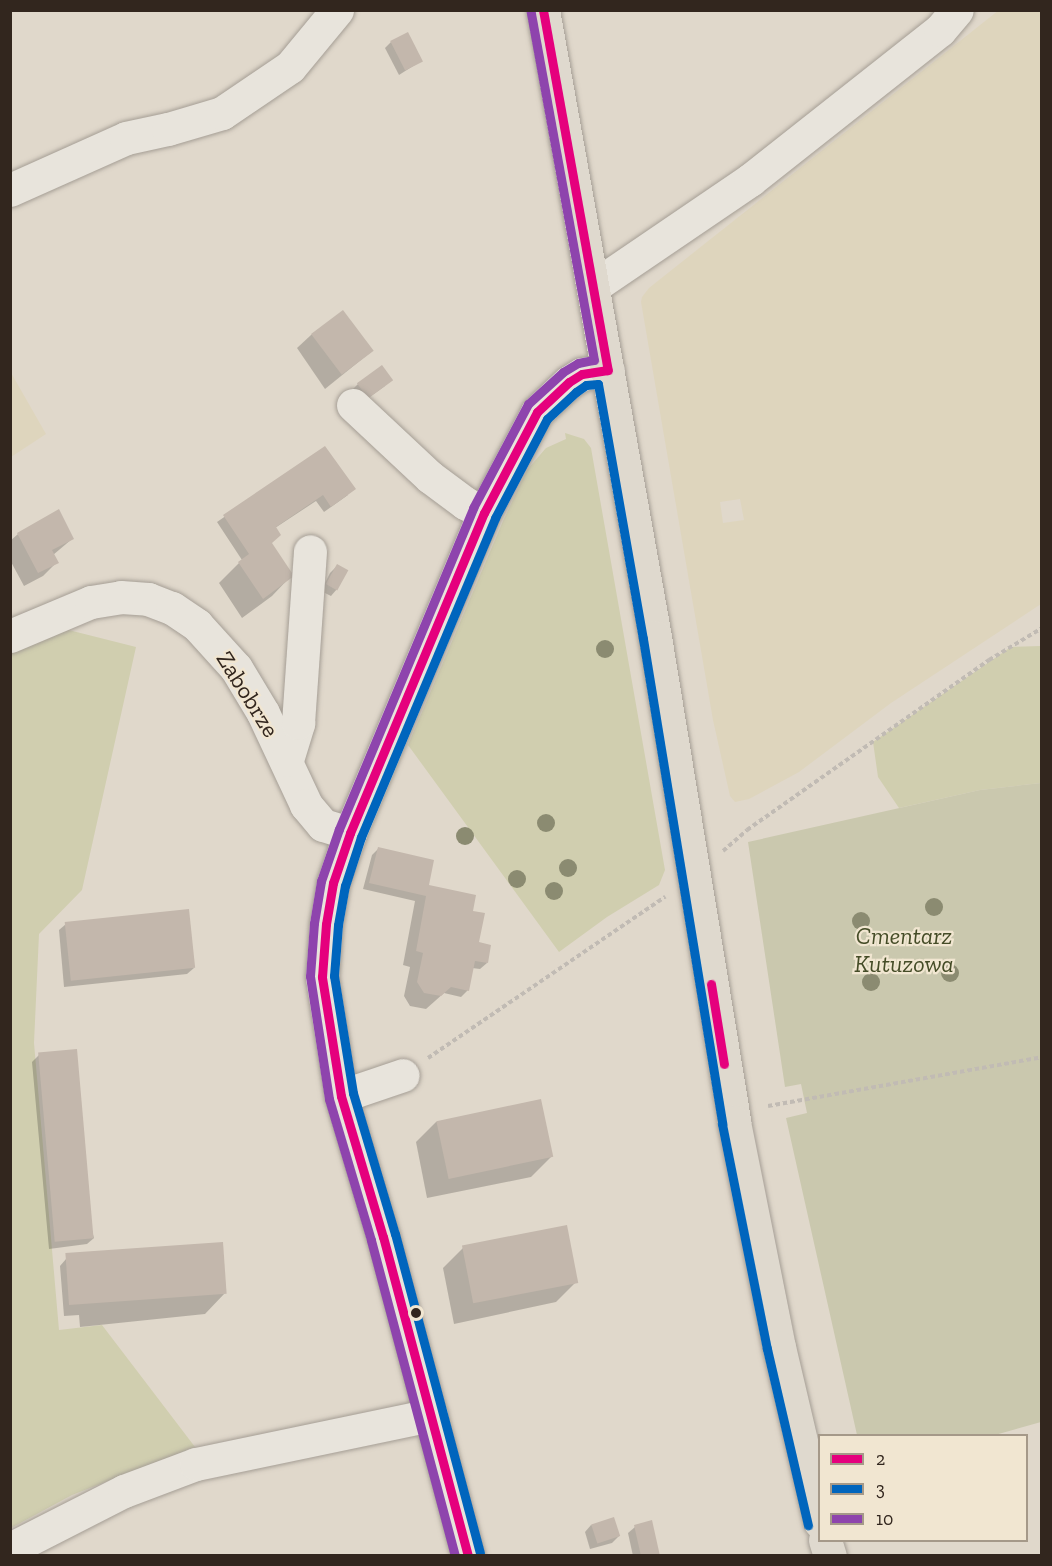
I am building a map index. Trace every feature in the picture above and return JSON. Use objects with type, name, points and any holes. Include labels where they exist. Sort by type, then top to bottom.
[{"type":"main road","points":[[543,10],[594,286],[750,1206],[818,1517]]},
{"type":"street","points":[[10,190],[126,138],[168,129],[222,113],[290,67],[337,10]]},
{"type":"street","points":[[594,286],[750,180],[940,30],[957,10]]},
{"type":"street","points":[[468,1556],[341,1096],[322,977],[326,924],[333,883],[350,833],[484,513],[537,412],[569,382],[582,374],[608,370]]},
{"type":"street","points":[[353,405],[430,477],[465,503],[484,513]]},
{"type":"street","points":[[287,760],[298,723],[310,551]]},
{"type":"street","name":"Zabobrze","points":[[10,636],[91,602],[130,598],[148,599],[172,608],[197,625],[236,668],[263,713],[287,760],[306,805],[323,825],[350,833]]},
{"type":"street","points":[[341,1096],[403,1075]]},
{"type":"street","points":[[10,1550],[124,1491],[196,1464],[430,1415]]},
{"type":"path","points":[[403,1075],[693,876],[747,830],[989,660],[1041,628]]},
{"type":"path","points":[[768,1106],[1041,1057]]},
{"type":"shaded area","points":[[999,10],[1041,11],[1041,604],[891,703],[799,772],[749,799],[735,802],[730,796],[713,720],[641,302],[649,288]],"holes":[[[740,499],[744,520],[723,523],[720,502]]]},
{"type":"shaded area","points":[[10,371],[46,434],[11,457],[10,457]]},
{"type":"shaded area","points":[[565,433],[584,439],[591,448],[665,870],[659,885],[607,917],[559,952],[408,745],[527,470],[546,448],[566,439]]},
{"type":"shaded area","points":[[25,619],[136,647],[82,890],[39,934],[34,1043],[59,1330],[102,1325],[195,1447],[72,1495],[11,1528],[10,627]]},
{"type":"shaded area","points":[[1041,646],[1041,783],[980,790],[899,808],[878,777],[873,742],[1011,647]]},
{"type":"green space","name":"Cmentarz Kutuzowa","points":[[1041,783],[1041,1422],[999,1434],[857,1434],[786,1118],[807,1113],[801,1084],[785,1087],[748,842],[980,790]]},
{"type":"building","points":[[408,32],[423,61],[405,70],[390,41]]},
{"type":"building","points":[[343,310],[374,351],[342,375],[311,334]]},
{"type":"building","points":[[382,365],[393,380],[368,399],[357,383]]},
{"type":"building","points":[[325,446],[356,489],[331,507],[323,495],[276,527],[281,535],[272,543],[294,576],[263,599],[238,562],[249,554],[223,515]]},
{"type":"building","points":[[59,509],[74,539],[52,550],[59,563],[38,573],[17,533]]},
{"type":"building","points":[[337,564],[348,570],[337,590],[326,584]]},
{"type":"building","points":[[378,847],[434,860],[429,885],[476,895],[473,911],[485,913],[479,942],[491,945],[488,963],[475,961],[469,991],[451,987],[441,996],[424,993],[417,982],[423,953],[416,951],[426,896],[369,883]]},
{"type":"building","points":[[189,909],[195,968],[71,981],[65,922]]},
{"type":"building","points":[[77,1049],[94,1238],[55,1242],[38,1052]]},
{"type":"building","points":[[541,1099],[553,1157],[449,1179],[436,1121]]},
{"type":"building","points":[[567,1225],[578,1283],[473,1303],[462,1245]]},
{"type":"building","points":[[223,1242],[227,1294],[69,1305],[65,1253]]},
{"type":"building","points":[[614,1517],[620,1536],[597,1543],[591,1524]]},
{"type":"building","points":[[652,1520],[660,1556],[641,1556],[634,1525]]},
{"type":"transit line","name":"2","points":[[543,10],[608,370]]},
{"type":"transit line","name":"10","points":[[455,1556],[371,1240],[329,1099],[310,976],[314,923],[321,881],[339,829],[473,508],[528,404],[563,372],[578,363],[594,360],[531,12]]},
{"type":"transit line","name":"2","points":[[468,1556],[383,1237],[341,1096],[322,977],[326,924],[333,883],[350,833],[484,513],[537,412],[569,382],[582,374],[608,370]]},
{"type":"transit line","name":"3","points":[[480,1553],[395,1234],[353,1093],[334,976],[338,925],[345,886],[361,837],[495,518],[547,419],[586,385],[598,384],[643,639],[722,1124],[767,1349],[808,1525]]},
{"type":"transit line","name":"2","points":[[711,984],[724,1064]]}]
